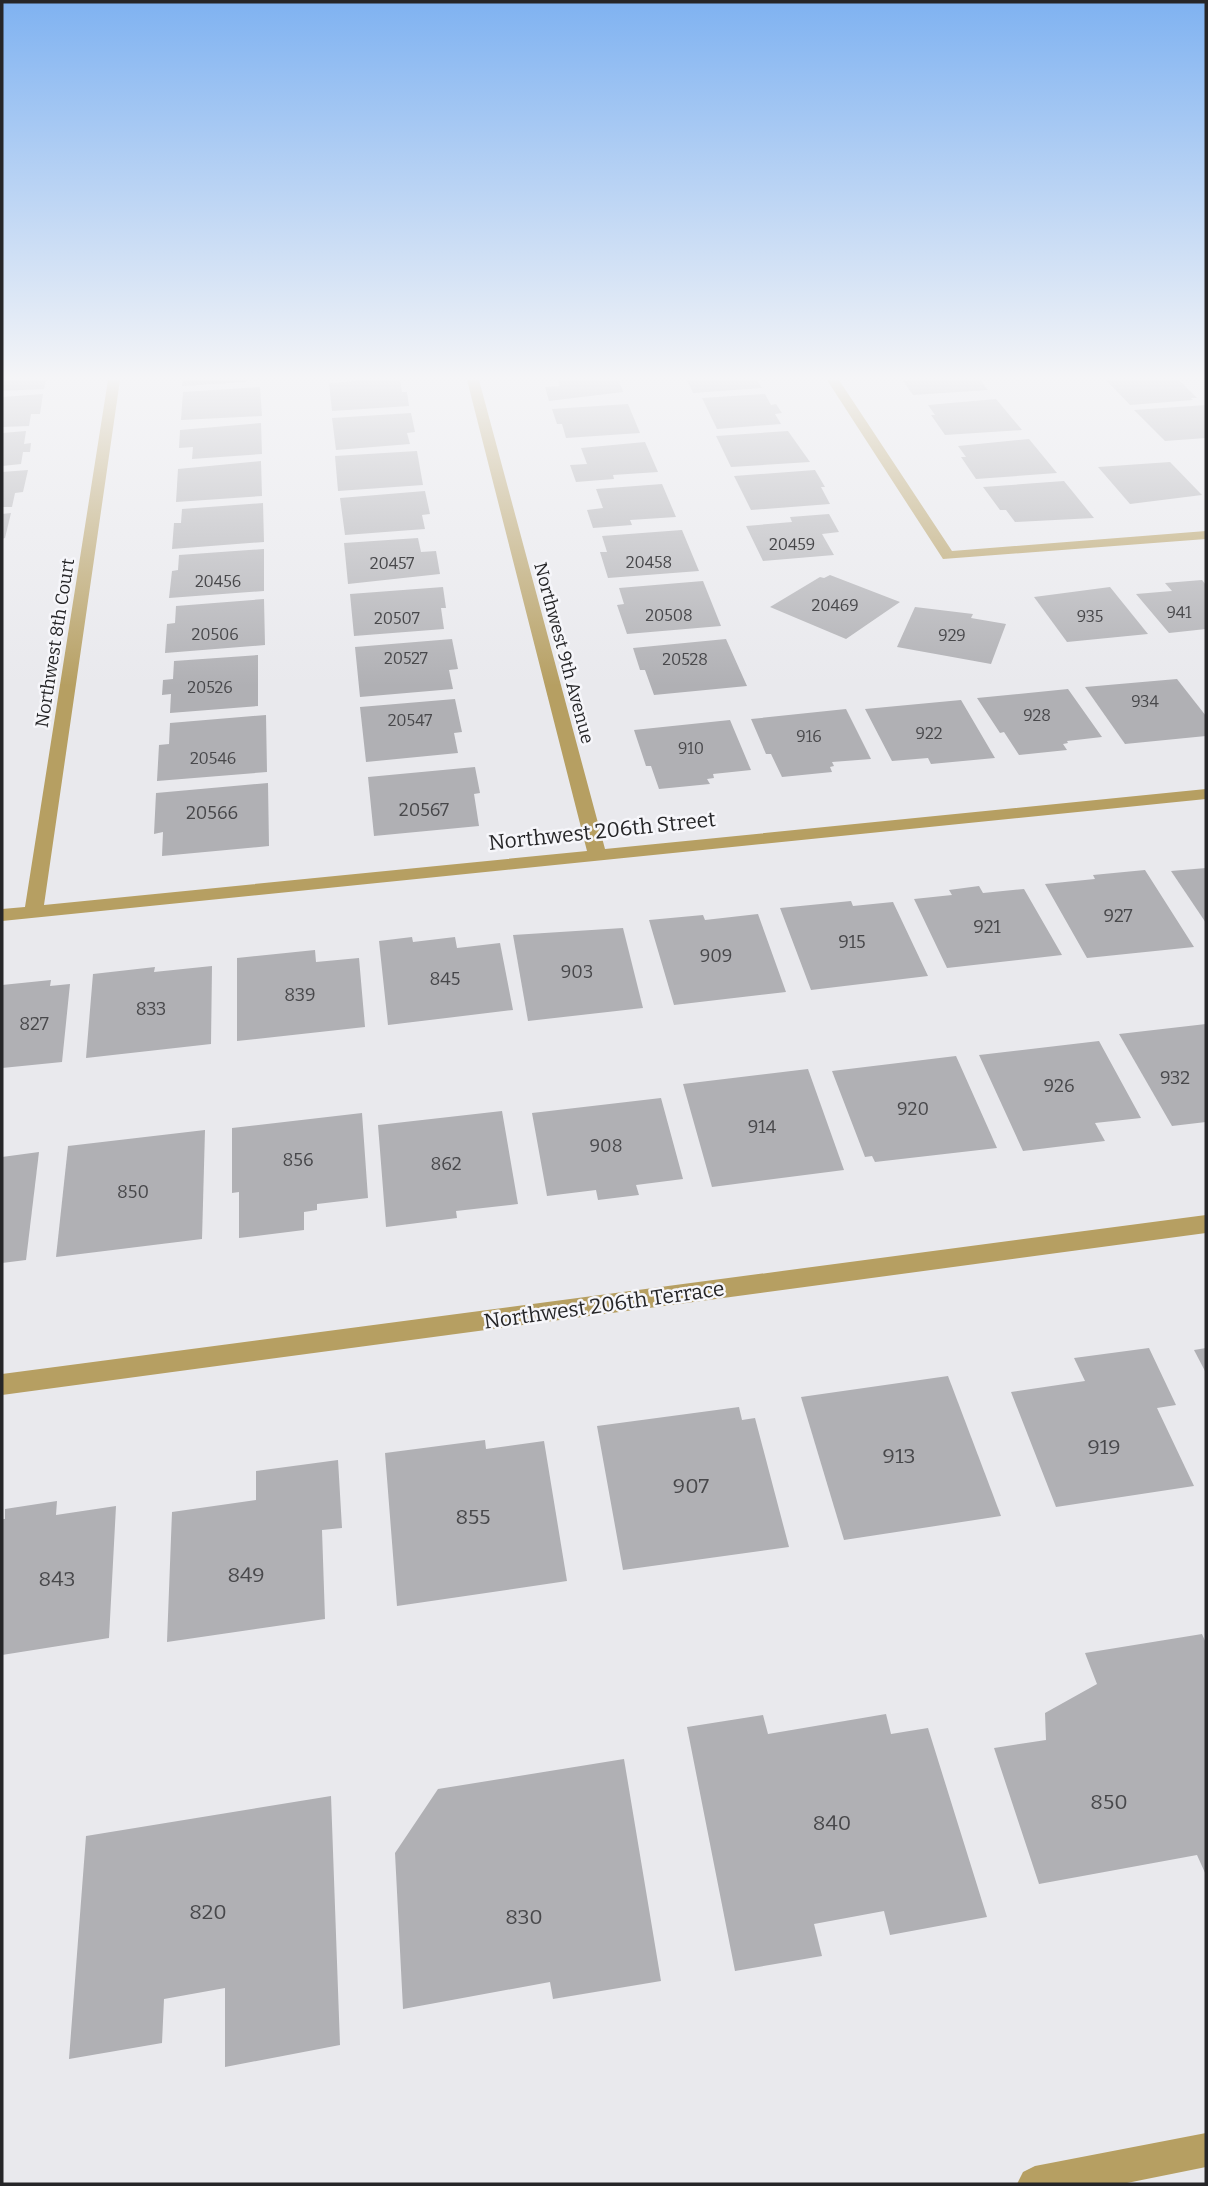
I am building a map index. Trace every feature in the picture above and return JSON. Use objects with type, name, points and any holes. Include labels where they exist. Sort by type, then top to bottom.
[{"type":"street","name":"Northwest 8th Court","points":[[34,911],[99,482]]},
{"type":"street","name":"Northwest 9th Avenue","points":[[500,482],[597,854]]},
{"type":"street","points":[[900,482],[948,556],[1206,535]]},
{"type":"street","name":"Northwest 206th Street","points":[[2,915],[1206,794]]},
{"type":"street","name":"Northwest 206th Terrace","points":[[2,1385],[1206,1224]]},
{"type":"street","points":[[1035,2184],[1206,2150]]},
{"type":"building","points":[[2,482],[25,482],[23,492],[15,493],[12,507],[2,507]]},
{"type":"building","points":[[177,482],[262,482],[262,496],[176,502]]},
{"type":"building","points":[[337,482],[422,482],[423,485],[338,491]]},
{"type":"building","points":[[737,482],[822,482],[825,487],[821,487],[830,504],[751,510]]},
{"type":"building","points":[[1065,482],[1094,518],[1015,522],[1006,510],[1000,510],[983,487]]},
{"type":"building","points":[[1111,482],[1189,482],[1202,495],[1130,504]]},
{"type":"building","points":[[662,484],[676,517],[630,520],[632,525],[593,528],[587,510],[603,508],[596,489]]},
{"type":"building","points":[[425,491],[430,514],[422,515],[425,529],[345,535],[340,498]]},
{"type":"building","points":[[263,503],[264,542],[172,549],[174,523],[181,523],[182,509]]},
{"type":"building","points":[[11,513],[5,538],[2,539],[2,514]]},
{"type":"building","points":[[829,514],[839,532],[822,534],[834,555],[763,561],[746,526],[792,522],[790,517]]},
{"type":"building","points":[[682,530],[699,571],[608,578],[600,552],[607,552],[602,536]]},
{"type":"building","points":[[418,538],[421,552],[436,551],[440,574],[348,584],[344,543]]},
{"type":"building","points":[[264,549],[264,591],[169,598],[172,571],[178,570],[179,555]]},
{"type":"building","points":[[830,575],[900,602],[846,639],[770,607],[820,577]]},
{"type":"building","points":[[1202,580],[1206,585],[1206,629],[1169,633],[1136,594],[1172,591],[1165,583]]},
{"type":"building","points":[[703,581],[721,626],[627,634],[617,605],[624,604],[619,588]]},
{"type":"building","points":[[443,587],[446,608],[441,608],[444,629],[354,636],[350,594]]},
{"type":"building","points":[[1110,587],[1148,634],[1067,642],[1034,597]]},
{"type":"building","points":[[264,599],[265,645],[165,653],[167,624],[175,623],[176,606]]},
{"type":"building","points":[[915,607],[973,614],[971,618],[1006,624],[991,664],[897,647]]},
{"type":"building","points":[[452,639],[458,669],[449,670],[453,689],[360,697],[355,647]]},
{"type":"building","points":[[726,639],[747,686],[654,695],[645,670],[640,670],[633,648]]},
{"type":"building","points":[[258,655],[258,706],[170,713],[171,694],[162,695],[163,680],[173,679],[174,661]]},
{"type":"building","points":[[1177,679],[1206,716],[1206,736],[1125,744],[1085,687]]},
{"type":"building","points":[[1068,689],[1102,737],[1067,741],[1068,743],[1063,744],[1067,750],[1019,755],[1004,732],[1000,733],[977,698]]},
{"type":"building","points":[[455,699],[462,732],[454,733],[458,753],[366,762],[360,707]]},
{"type":"building","points":[[961,700],[995,758],[931,764],[928,758],[892,761],[865,709]]},
{"type":"building","points":[[846,709],[871,759],[832,762],[832,772],[782,777],[771,754],[766,754],[751,719]]},
{"type":"building","points":[[266,715],[267,772],[157,781],[159,745],[169,744],[170,723]]},
{"type":"building","points":[[730,720],[751,770],[713,774],[714,778],[707,779],[710,784],[659,789],[651,766],[646,766],[634,730]]},
{"type":"building","points":[[475,767],[480,793],[474,794],[479,826],[374,836],[368,777]]},
{"type":"building","points":[[268,783],[269,846],[162,856],[163,832],[154,834],[156,793]]},
{"type":"building","points":[[1206,868],[1206,923],[1171,871]]},
{"type":"building","points":[[1145,870],[1194,947],[1087,958],[1045,884],[1095,879],[1093,875]]},
{"type":"building","points":[[979,886],[983,893],[1024,889],[1062,955],[947,968],[914,899],[952,895],[949,890]]},
{"type":"building","points":[[851,901],[853,906],[893,902],[928,976],[811,990],[780,908]]},
{"type":"building","points":[[758,914],[786,992],[674,1005],[649,920],[703,915],[705,920]]},
{"type":"building","points":[[623,928],[643,1008],[528,1021],[513,935]]},
{"type":"building","points":[[412,937],[413,942],[455,937],[457,948],[500,943],[513,1010],[388,1025],[379,941]]},
{"type":"building","points":[[315,950],[316,962],[359,958],[365,1027],[237,1041],[237,958]]},
{"type":"building","points":[[212,966],[211,1044],[86,1058],[93,974],[155,967],[154,972]]},
{"type":"building","points":[[51,980],[50,986],[70,984],[62,1062],[2,1068],[2,985]]},
{"type":"building","points":[[1206,1024],[1206,1122],[1172,1126],[1119,1034]]},
{"type":"building","points":[[1099,1041],[1141,1118],[1095,1123],[1105,1141],[1023,1151],[979,1055]]},
{"type":"building","points":[[956,1056],[997,1148],[875,1162],[872,1156],[865,1157],[832,1071]]},
{"type":"building","points":[[808,1069],[844,1170],[712,1187],[683,1084]]},
{"type":"building","points":[[661,1098],[683,1179],[636,1185],[639,1195],[598,1200],[596,1190],[547,1196],[532,1113]]},
{"type":"building","points":[[502,1111],[518,1204],[456,1211],[457,1218],[386,1227],[378,1125]]},
{"type":"building","points":[[362,1113],[368,1198],[317,1204],[317,1210],[304,1212],[304,1230],[239,1238],[239,1192],[232,1193],[232,1128]]},
{"type":"building","points":[[205,1130],[202,1239],[56,1257],[68,1146]]},
{"type":"building","points":[[39,1152],[26,1260],[2,1263],[2,1157]]},
{"type":"building","points":[[1149,1348],[1176,1405],[1157,1408],[1194,1486],[1056,1507],[1011,1392],[1085,1381],[1074,1358]]},
{"type":"building","points":[[1206,1348],[1206,1373],[1194,1350]]},
{"type":"building","points":[[948,1376],[1001,1516],[844,1540],[801,1397]]},
{"type":"building","points":[[739,1407],[742,1420],[755,1418],[789,1547],[623,1570],[597,1426]]},
{"type":"building","points":[[485,1440],[486,1449],[544,1441],[567,1581],[397,1606],[385,1453]]},
{"type":"building","points":[[338,1460],[342,1528],[322,1530],[325,1619],[167,1642],[172,1512],[256,1500],[256,1471]]},
{"type":"building","points":[[57,1501],[56,1515],[116,1506],[109,1638],[2,1655],[2,1519],[5,1519],[5,1509]]},
{"type":"building","points":[[1202,1634],[1206,1643],[1206,1875],[1197,1855],[1039,1884],[994,1748],[1046,1740],[1045,1713],[1097,1684],[1085,1653]]},
{"type":"building","points":[[886,1714],[891,1734],[928,1728],[987,1917],[890,1935],[884,1911],[814,1924],[822,1956],[735,1971],[687,1727],[763,1715],[768,1734]]},
{"type":"building","points":[[624,1759],[661,1981],[553,1999],[550,1982],[403,2009],[395,1853],[438,1789]]},
{"type":"building","points":[[331,1796],[340,2045],[225,2067],[225,1988],[164,1999],[162,2043],[69,2059],[86,1836]]}]
